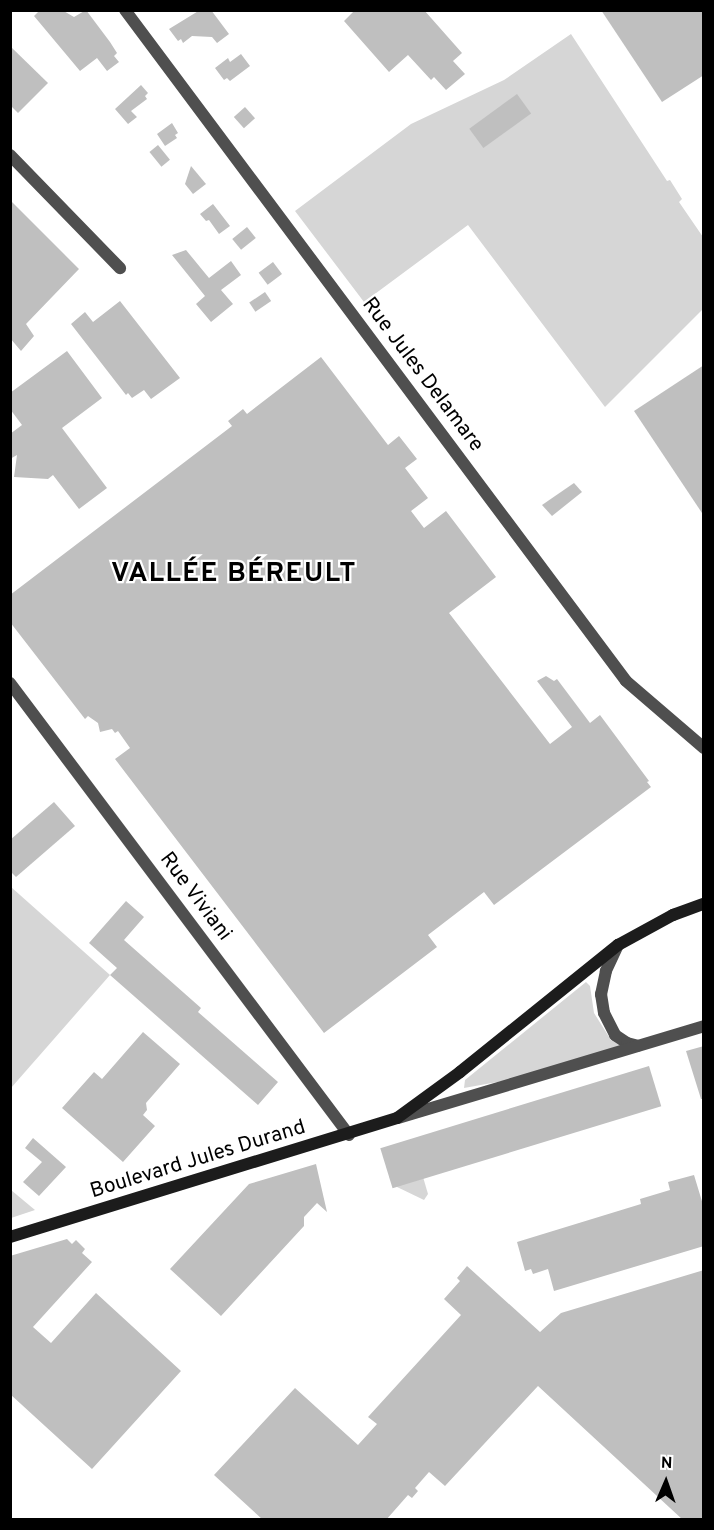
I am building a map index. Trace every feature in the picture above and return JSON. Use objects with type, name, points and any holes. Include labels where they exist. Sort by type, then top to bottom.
[{"type":"main road","name":"Boulevard Jules Durand","points":[[10,1237],[349,1135],[397,1118],[460,1072],[618,945],[672,915],[704,904]]},
{"type":"street","name":"Rue Jules Delamare","points":[[125,10],[626,681],[704,748]]},
{"type":"street","points":[[10,155],[120,268]]},
{"type":"street","name":"Rue Viviani","points":[[10,683],[349,1135]]},
{"type":"street","points":[[618,945],[606,971],[601,994],[604,1013],[615,1035],[627,1043],[638,1046]]},
{"type":"street","name":"Boulevard Jules Durand","points":[[397,1118],[704,1026]]},
{"type":"shaded area","points":[[571,34],[667,181],[670,180],[682,199],[679,202],[703,237],[703,309],[605,407],[468,225],[364,302],[295,211],[411,124],[504,80]]},
{"type":"shaded area","points":[[11,887],[110,975],[11,1088]]},
{"type":"shaded area","points":[[586,982],[590,986],[594,1013],[611,1040],[629,1046],[525,1077],[464,1088],[465,1080]]},
{"type":"shaded area","points":[[423,1177],[428,1194],[424,1200],[395,1186]]},
{"type":"shaded area","points":[[11,1190],[35,1210],[11,1218]]},
{"type":"building","points":[[40,10],[62,10],[74,17],[86,10],[117,53],[114,56],[119,62],[107,71],[97,58],[80,71],[34,16]]},
{"type":"building","points":[[200,10],[211,10],[229,34],[217,43],[212,37],[192,36],[183,43],[181,39],[178,41],[169,29]]},
{"type":"building","points":[[355,10],[424,10],[462,53],[453,61],[465,74],[446,90],[434,77],[431,80],[408,55],[389,72],[344,21]]},
{"type":"building","points":[[601,10],[704,10],[704,75],[662,102]]},
{"type":"building","points":[[10,46],[48,83],[18,113],[10,105]]},
{"type":"building","points":[[241,54],[250,66],[230,81],[227,78],[224,80],[215,68],[228,58],[230,62]]},
{"type":"building","points":[[141,85],[148,93],[145,96],[147,99],[131,111],[137,117],[128,124],[115,109]]},
{"type":"building","points":[[517,94],[531,113],[483,148],[469,129]]},
{"type":"building","points":[[245,107],[255,118],[244,128],[234,117]]},
{"type":"building","points":[[172,123],[178,133],[175,135],[177,138],[165,146],[157,134]]},
{"type":"building","points":[[158,145],[170,160],[161,167],[149,152]]},
{"type":"building","points":[[191,166],[206,184],[193,194],[185,184]]},
{"type":"building","points":[[10,200],[79,269],[26,324],[34,336],[21,351],[10,338]]},
{"type":"building","points":[[213,204],[230,226],[219,234],[209,220],[206,221],[200,214]]},
{"type":"building","points":[[247,227],[256,238],[241,250],[232,239]]},
{"type":"building","points":[[186,250],[209,278],[231,261],[241,275],[221,290],[233,304],[211,322],[196,304],[205,296],[172,255]]},
{"type":"building","points":[[273,262],[282,274],[268,285],[259,273]]},
{"type":"building","points":[[265,292],[271,301],[255,312],[249,303]]},
{"type":"building","points":[[120,301],[180,378],[151,399],[144,390],[132,398],[128,393],[126,395],[71,324],[85,312],[93,322]]},
{"type":"building","points":[[67,351],[102,398],[62,428],[107,488],[79,509],[53,475],[48,479],[14,477],[17,455],[10,459],[10,434],[22,425],[10,409],[10,393]]},
{"type":"building","points":[[321,357],[388,445],[399,436],[417,459],[405,468],[428,498],[411,511],[424,528],[446,511],[496,577],[449,613],[550,744],[572,727],[537,681],[546,676],[554,681],[557,679],[590,723],[600,715],[649,781],[647,782],[651,787],[494,905],[484,892],[428,935],[437,947],[324,1033],[115,759],[130,748],[118,731],[115,733],[112,729],[100,732],[98,723],[88,716],[85,719],[10,622],[10,595],[232,426],[228,421],[243,409],[247,414]]},
{"type":"building","points":[[704,365],[704,516],[634,411]]},
{"type":"building","points":[[574,483],[582,492],[552,516],[542,505]]},
{"type":"building","points":[[54,802],[75,826],[16,877],[10,871],[10,840]]},
{"type":"building","points":[[126,901],[144,917],[124,940],[201,1008],[198,1012],[278,1082],[258,1105],[110,975],[117,968],[89,943]]},
{"type":"building","points":[[143,1032],[180,1064],[146,1103],[147,1110],[143,1115],[155,1126],[123,1162],[62,1108],[94,1072],[102,1079]]},
{"type":"building","points":[[704,1046],[704,1099],[701,1099],[686,1051]]},
{"type":"building","points":[[649,1066],[661,1106],[393,1188],[380,1148]]},
{"type":"building","points":[[33,1138],[66,1167],[39,1196],[23,1182],[42,1162],[25,1148]]},
{"type":"building","points":[[316,1164],[327,1212],[317,1203],[304,1217],[304,1226],[221,1316],[170,1269],[249,1184]]},
{"type":"building","points":[[694,1175],[704,1208],[704,1246],[554,1291],[548,1269],[533,1274],[531,1269],[525,1271],[517,1242],[641,1204],[640,1199],[670,1190],[668,1182]]},
{"type":"building","points":[[67,1239],[72,1244],[76,1240],[85,1249],[82,1253],[92,1262],[33,1327],[51,1343],[96,1293],[181,1371],[92,1469],[10,1394],[10,1256]]},
{"type":"building","points":[[467,1266],[540,1332],[561,1313],[704,1270],[704,1520],[683,1520],[538,1386],[445,1486],[429,1472],[415,1488],[418,1491],[412,1498],[408,1495],[386,1520],[263,1520],[214,1475],[295,1388],[358,1445],[377,1424],[368,1417],[461,1315],[444,1299],[460,1281],[457,1278]]},
{"type":"district","name":"VALLÉE BÉREULT","points":[[234,575]]}]
